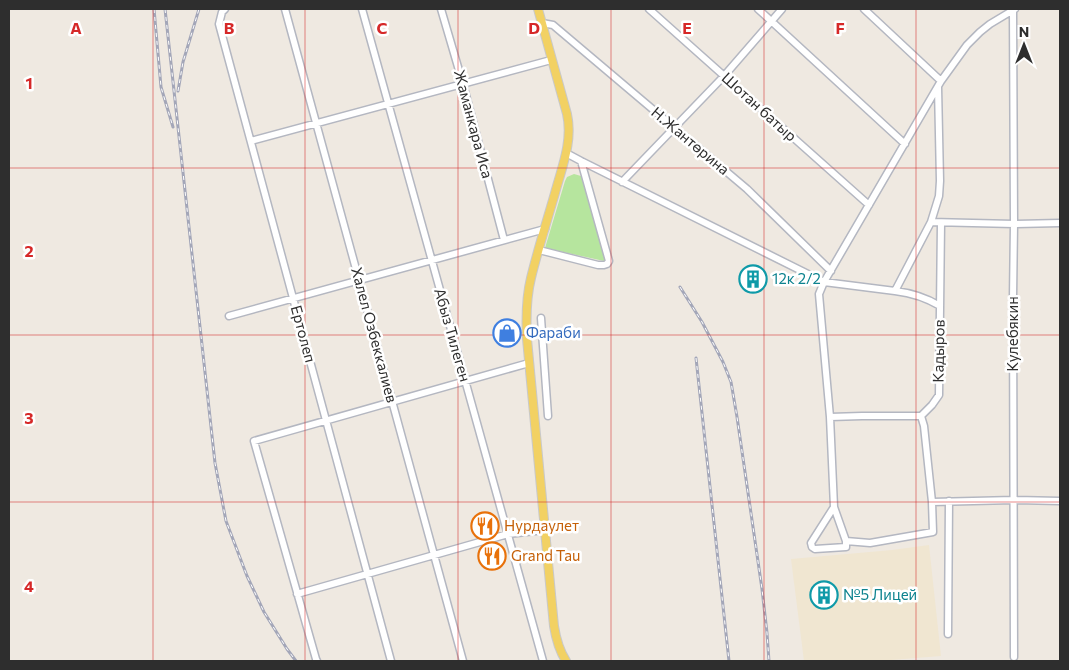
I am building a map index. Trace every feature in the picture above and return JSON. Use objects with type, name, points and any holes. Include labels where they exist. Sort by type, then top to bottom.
[{"type":"main road","points":[[538,9],[569,122],[569,141],[538,250],[527,301],[529,364],[556,640],[566,661]]},
{"type":"street","name":"Ертолеп","points":[[225,9],[222,12],[219,24],[391,661]]},
{"type":"street","name":"Халел Озбеккалиев","points":[[284,9],[463,661]]},
{"type":"street","name":"Абыз Тилеген","points":[[362,9],[543,661]]},
{"type":"street","name":"Жаманкара Иса","points":[[441,9],[504,240]]},
{"type":"street","name":"Шотан батыр","points":[[649,9],[869,206]]},
{"type":"street","points":[[758,9],[905,144]]},
{"type":"street","points":[[622,182],[724,76],[782,9]]},
{"type":"street","points":[[864,9],[940,84],[939,196],[931,222],[895,291]]},
{"type":"street","points":[[834,507],[811,543],[815,549],[846,547],[846,541],[834,507],[830,417],[819,294],[824,282],[940,84],[967,45],[980,32],[1014,10]]},
{"type":"street","name":"Кулебякин","points":[[1014,10],[1014,657]]},
{"type":"street","name":"Н.Жантөрина","points":[[542,23],[553,24],[747,189],[831,271]]},
{"type":"street","points":[[251,141],[552,60]]},
{"type":"street","points":[[566,153],[824,282],[907,292],[927,298],[940,306]]},
{"type":"street","points":[[538,250],[598,265],[607,264],[609,261],[581,161]]},
{"type":"street","points":[[931,222],[1060,223]]},
{"type":"street","name":"Кадыров","points":[[921,416],[939,394],[941,223]]},
{"type":"street","points":[[229,316],[545,229]]},
{"type":"street","points":[[541,318],[548,416]]},
{"type":"street","points":[[317,661],[254,441],[529,364]]},
{"type":"street","points":[[830,417],[921,416],[924,426],[932,502],[933,532],[870,544],[846,541]]},
{"type":"street","points":[[948,634],[949,501]]},
{"type":"street","points":[[932,502],[1060,501]]},
{"type":"street","points":[[297,594],[508,534],[545,530]]},
{"type":"shaded area","points":[[929,545],[941,656],[879,661],[804,661],[791,559]]},
{"type":"green space","points":[[574,174],[581,176],[584,182],[604,261],[545,248],[565,181],[567,177]]},
{"type":"railway","points":[[154,9],[161,87],[173,127]]},
{"type":"railway","points":[[165,9],[215,463],[226,521],[247,576],[264,612],[296,661]]},
{"type":"railway","points":[[178,91],[183,62],[199,9]]},
{"type":"railway","points":[[680,287],[702,322],[723,362],[731,382],[762,589],[769,661]]},
{"type":"railway","points":[[696,358],[729,661]]},
{"type":"place","name":"12к 2/2","points":[[753,279]]},
{"type":"place","name":"Фараби","points":[[507,333]]},
{"type":"place","name":"Нурдаулет","points":[[485,526]]},
{"type":"place","name":"Grand Tau","points":[[492,556]]},
{"type":"place","name":"№5 Лицей","points":[[824,595]]}]
